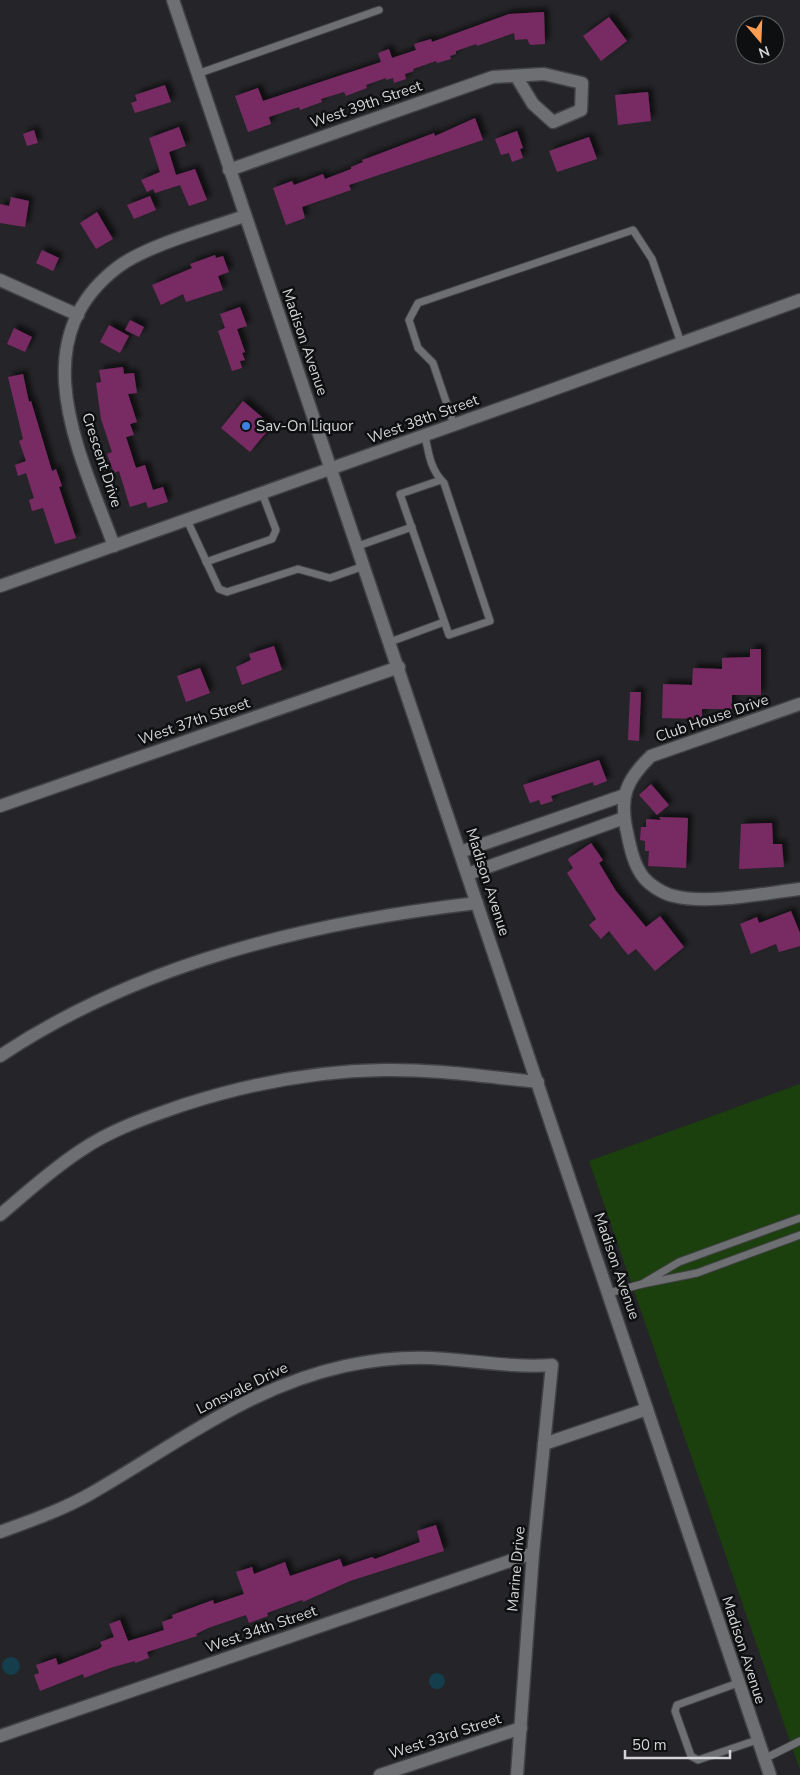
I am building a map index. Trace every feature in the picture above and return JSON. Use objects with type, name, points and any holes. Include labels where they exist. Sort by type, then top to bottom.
[{"type":"street","name":"Madison Avenue","points":[[173,0],[244,216],[399,667],[770,1775]]},
{"type":"street","name":"West 39th Street","points":[[229,170],[493,77],[544,74],[582,83],[581,110],[553,122],[533,104],[516,76]]},
{"type":"street","name":"Crescent Drive","points":[[114,546],[71,429],[63,377],[69,338],[78,314],[92,294],[119,267],[141,254],[244,216]]},
{"type":"street","points":[[0,280],[78,314]]},
{"type":"street","name":"West 38th Street","points":[[0,586],[425,436],[800,300]]},
{"type":"street","name":"West 37th Street","points":[[0,806],[399,667]]},
{"type":"street","name":"Club House Drive","points":[[800,704],[651,756],[633,773],[625,795],[624,818],[637,867],[645,879],[658,889],[674,896],[711,898],[800,890]]},
{"type":"street","points":[[460,852],[625,795]]},
{"type":"street","points":[[468,874],[624,818]]},
{"type":"street","points":[[0,1056],[23,1041],[102,999],[184,967],[248,946],[342,925],[437,907],[477,902]]},
{"type":"street","points":[[0,1215],[81,1150],[118,1130],[224,1092],[311,1075],[383,1070],[438,1072],[538,1082]]},
{"type":"street","name":"Lonsvale Drive","points":[[0,1532],[39,1518],[88,1495],[210,1420],[272,1388],[306,1376],[346,1366],[405,1359],[431,1358],[534,1366],[552,1365]]},
{"type":"street","name":"Marine Drive","points":[[517,1775],[534,1553],[552,1365]]},
{"type":"street","points":[[544,1444],[647,1409]]},
{"type":"street","name":"West 34th Street","points":[[0,1736],[534,1553]]},
{"type":"street","name":"West 33rd Street","points":[[380,1775],[521,1728]]},
{"type":"lane","points":[[197,74],[379,10]]},
{"type":"lane","points":[[454,425],[433,364],[418,348],[410,320],[418,304],[633,230],[652,259],[681,343]]},
{"type":"lane","points":[[425,436],[434,474],[441,480],[490,621],[449,635],[400,494],[441,480]]},
{"type":"lane","points":[[206,562],[272,539],[276,530],[262,494]]},
{"type":"lane","points":[[187,520],[219,589],[228,592],[298,569],[330,578],[365,566]]},
{"type":"lane","points":[[358,546],[412,527]]},
{"type":"lane","points":[[390,642],[444,622]]},
{"type":"lane","points":[[642,1284],[679,1262],[800,1218]]},
{"type":"lane","points":[[609,1293],[696,1273],[800,1235]]},
{"type":"lane","points":[[738,1683],[677,1705],[675,1711],[691,1756],[698,1760],[757,1740]]},
{"type":"lane","points":[[764,1759],[800,1741]]},
{"type":"green space","points":[[800,1084],[800,1770],[589,1161]]},
{"type":"water","points":[[11,1657],[17,1660],[20,1666],[17,1672],[11,1675],[5,1672],[2,1666],[5,1660]]},
{"type":"water","points":[[437,1673],[445,1681],[437,1689],[429,1681]]},
{"type":"building","points":[[544,12],[545,44],[530,45],[527,39],[515,40],[514,33],[477,46],[476,44],[456,51],[456,54],[450,56],[451,59],[437,63],[436,61],[413,69],[414,71],[405,74],[406,79],[394,83],[393,78],[386,80],[386,78],[366,85],[367,88],[346,96],[344,92],[321,99],[322,102],[300,110],[299,107],[269,117],[271,124],[248,132],[235,96],[258,88],[263,101],[381,62],[378,53],[389,49],[392,58],[416,50],[414,44],[431,39],[432,42],[509,14]]},
{"type":"building","points":[[609,17],[627,41],[601,61],[583,36]]},
{"type":"building","points":[[165,85],[171,102],[135,113],[131,103],[137,101],[135,95]]},
{"type":"building","points":[[648,92],[651,121],[618,125],[615,95]]},
{"type":"building","points":[[475,118],[483,140],[349,185],[351,190],[302,207],[305,218],[286,225],[273,188],[292,181],[294,185],[323,174],[325,179],[351,169],[351,167],[363,162],[362,160],[434,133],[435,136]]},
{"type":"building","points":[[179,127],[186,146],[169,152],[176,175],[195,169],[207,200],[189,206],[180,185],[155,193],[153,189],[147,192],[141,180],[160,172],[149,138]]},
{"type":"building","points":[[34,130],[38,143],[27,146],[23,134]]},
{"type":"building","points":[[517,131],[523,148],[520,149],[523,158],[512,162],[509,153],[501,155],[495,139]]},
{"type":"building","points":[[589,137],[597,159],[557,172],[549,151]]},
{"type":"building","points":[[150,196],[156,210],[134,219],[127,205]]},
{"type":"building","points":[[11,197],[29,201],[25,227],[0,223],[0,204],[9,206]]},
{"type":"building","points":[[97,212],[113,239],[96,249],[80,223]]},
{"type":"building","points":[[42,250],[59,258],[53,271],[36,263]]},
{"type":"building","points":[[215,255],[216,258],[223,256],[229,272],[218,276],[223,290],[186,302],[183,294],[161,305],[152,285],[192,268],[190,264]]},
{"type":"building","points":[[240,307],[247,326],[237,329],[245,352],[242,353],[245,360],[240,361],[242,368],[232,371],[218,331],[225,328],[220,314]]},
{"type":"building","points":[[130,320],[144,327],[139,337],[125,330]]},
{"type":"building","points":[[109,325],[129,336],[120,353],[100,342]]},
{"type":"building","points":[[14,328],[32,337],[25,352],[7,344]]},
{"type":"building","points":[[123,367],[124,374],[134,373],[137,393],[128,394],[137,422],[130,424],[134,435],[126,437],[136,468],[145,465],[153,490],[163,487],[168,502],[148,508],[146,502],[130,507],[119,471],[114,473],[107,454],[112,452],[101,419],[96,383],[101,382],[99,370]]},
{"type":"building","points":[[23,374],[29,402],[31,401],[52,471],[56,469],[62,486],[59,487],[76,538],[55,544],[43,508],[32,511],[29,500],[34,498],[26,473],[18,476],[15,465],[26,461],[19,441],[23,439],[8,377]]},
{"type":"building","name":"Sav-On Liquor","points":[[243,401],[269,423],[269,429],[250,452],[221,428]]},
{"type":"building","points":[[274,646],[282,670],[242,685],[236,667],[251,660],[249,654]]},
{"type":"building","points":[[750,649],[761,649],[761,695],[732,695],[732,709],[702,709],[702,719],[662,718],[663,684],[692,685],[693,668],[722,669],[722,658],[750,657]]},
{"type":"building","points":[[200,668],[210,693],[186,702],[177,676]]},
{"type":"building","points":[[630,692],[641,692],[639,741],[628,740]]},
{"type":"building","points":[[599,760],[607,781],[594,786],[593,782],[551,796],[553,801],[541,805],[539,800],[530,803],[523,785]]},
{"type":"building","points":[[651,784],[669,805],[657,815],[639,795]]},
{"type":"building","points":[[659,817],[688,818],[686,868],[648,866],[649,851],[645,851],[645,841],[640,840],[641,827],[646,827],[646,819],[661,820]]},
{"type":"building","points":[[772,823],[773,844],[782,844],[784,867],[739,869],[741,824]]},
{"type":"building","points":[[591,843],[603,860],[599,863],[616,891],[646,927],[660,916],[684,947],[655,971],[636,949],[628,955],[609,931],[601,939],[589,925],[596,919],[567,873],[573,868],[568,860],[569,858]]},
{"type":"building","points":[[791,911],[800,933],[800,946],[779,952],[776,944],[751,954],[740,924],[757,917],[759,923]]},
{"type":"building","points":[[436,1525],[444,1551],[350,1581],[303,1602],[302,1600],[267,1613],[268,1616],[249,1623],[246,1615],[208,1628],[196,1634],[197,1636],[147,1652],[149,1658],[135,1663],[135,1661],[110,1668],[84,1678],[83,1674],[40,1691],[34,1675],[39,1673],[36,1665],[56,1658],[58,1665],[99,1649],[102,1646],[100,1642],[114,1637],[109,1624],[120,1620],[128,1641],[145,1636],[164,1630],[162,1622],[173,1618],[172,1615],[213,1600],[214,1604],[244,1594],[236,1572],[252,1567],[254,1574],[285,1562],[290,1576],[340,1559],[343,1567],[372,1557],[375,1559],[420,1542],[417,1531]]},
{"type":"place","name":"Sav-On Liquor","points":[[246,426]]}]
